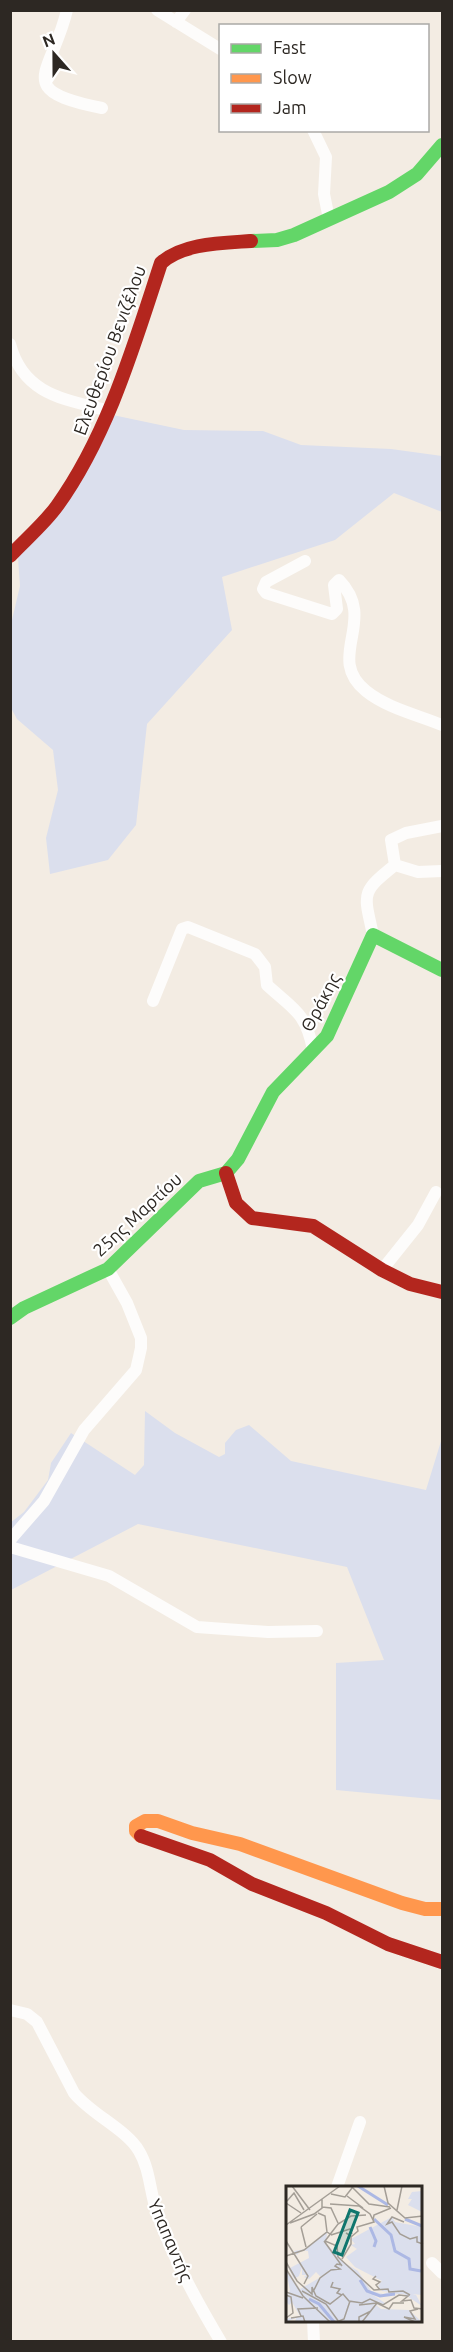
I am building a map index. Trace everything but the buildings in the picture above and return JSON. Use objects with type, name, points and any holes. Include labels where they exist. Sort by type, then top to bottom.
[{"type":"street","points":[[67,10],[46,68],[45,82],[51,93],[60,98],[102,108]]},
{"type":"street","points":[[157,10],[219,48]]},
{"type":"street","points":[[176,22],[184,10]]},
{"type":"street","points":[[314,132],[326,157],[324,194],[329,219]]},
{"type":"street","name":"Ελευθερίου Βενιζέλου","points":[[10,556],[32,535],[70,490],[90,453],[134,345],[157,268],[165,259],[216,243],[282,239],[374,201],[404,183],[428,164],[442,145]]},
{"type":"street","points":[[10,344],[21,368],[32,383],[46,393],[106,410]]},
{"type":"street","points":[[304,561],[266,582],[263,589],[266,593],[332,614],[337,609],[334,585],[339,580],[350,592],[356,609],[349,649],[356,679],[364,689],[380,699],[442,725]]},
{"type":"street","points":[[395,865],[391,840],[406,833],[442,826]]},
{"type":"street","points":[[395,865],[418,872],[442,871]]},
{"type":"street","points":[[395,865],[370,886],[366,895],[373,935],[442,970]]},
{"type":"street","points":[[153,1001],[182,929],[188,927],[255,954],[265,967],[267,986],[292,1005],[304,1019],[313,1050]]},
{"type":"street","name":"Θράκης","points":[[226,1173],[238,1159],[273,1092],[330,1029],[373,935]]},
{"type":"street","points":[[226,1173],[236,1203],[252,1218],[313,1226],[382,1270],[410,1284],[442,1292]]},
{"type":"street","name":"25ης Μαρτίου","points":[[10,1318],[24,1308],[108,1269],[199,1181],[214,1174],[226,1173]]},
{"type":"street","points":[[382,1270],[418,1225],[436,1192]]},
{"type":"street","points":[[10,1540],[44,1501],[84,1430],[136,1370],[141,1338],[127,1303],[108,1269]]},
{"type":"street","points":[[10,1547],[109,1576],[197,1627],[268,1632],[317,1631]]},
{"type":"street","points":[[442,1909],[409,1905],[240,1844],[199,1835],[158,1821],[145,1821],[136,1826],[136,1831],[144,1839],[210,1860],[252,1884],[326,1913],[388,1944],[442,1962]]},
{"type":"street","name":"Υπαπαντής","points":[[10,2010],[27,2014],[36,2022],[74,2093],[82,2103],[138,2148],[144,2160],[157,2215],[177,2260],[221,2342]]},
{"type":"street","points":[[337,2186],[360,2122]]},
{"type":"street","points":[[432,2263],[442,2273]]},
{"type":"street","points":[[313,2322],[314,2342]]},
{"type":"shaded area","points":[[108,414],[184,430],[263,431],[301,445],[391,449],[442,456],[442,512],[394,493],[335,540],[222,577],[232,630],[147,724],[136,825],[108,860],[50,874],[46,838],[58,790],[53,750],[17,719],[11,708],[11,624],[20,586],[18,558]]},
{"type":"shaded area","points":[[145,1411],[175,1433],[219,1457],[225,1454],[225,1443],[236,1430],[249,1425],[291,1461],[426,1490],[442,1438],[442,1800],[336,1790],[336,1663],[384,1660],[347,1567],[138,1524],[11,1590],[10,1523],[24,1512],[48,1480],[51,1463],[71,1433],[135,1475],[144,1465]]},
{"type":"traffic: fast","points":[[251,241],[277,240],[294,235],[389,192],[417,174],[442,145]]},
{"type":"traffic: fast","points":[[226,1173],[238,1159],[273,1092],[327,1036],[373,935],[442,970]]},
{"type":"traffic: fast","points":[[10,1318],[24,1308],[108,1269],[199,1181],[226,1173]]},
{"type":"traffic: slow","points":[[141,1836],[136,1831],[136,1826],[145,1821],[158,1821],[192,1833],[240,1844],[402,1903],[425,1909],[442,1909]]},
{"type":"traffic: jam","points":[[10,556],[57,506],[91,450],[118,389],[161,263],[170,256],[191,248],[251,241]]},
{"type":"traffic: jam","points":[[226,1173],[236,1203],[252,1218],[313,1226],[382,1270],[410,1284],[442,1292]]},
{"type":"traffic: jam","points":[[141,1836],[210,1860],[252,1884],[326,1913],[388,1944],[442,1962]]}]
